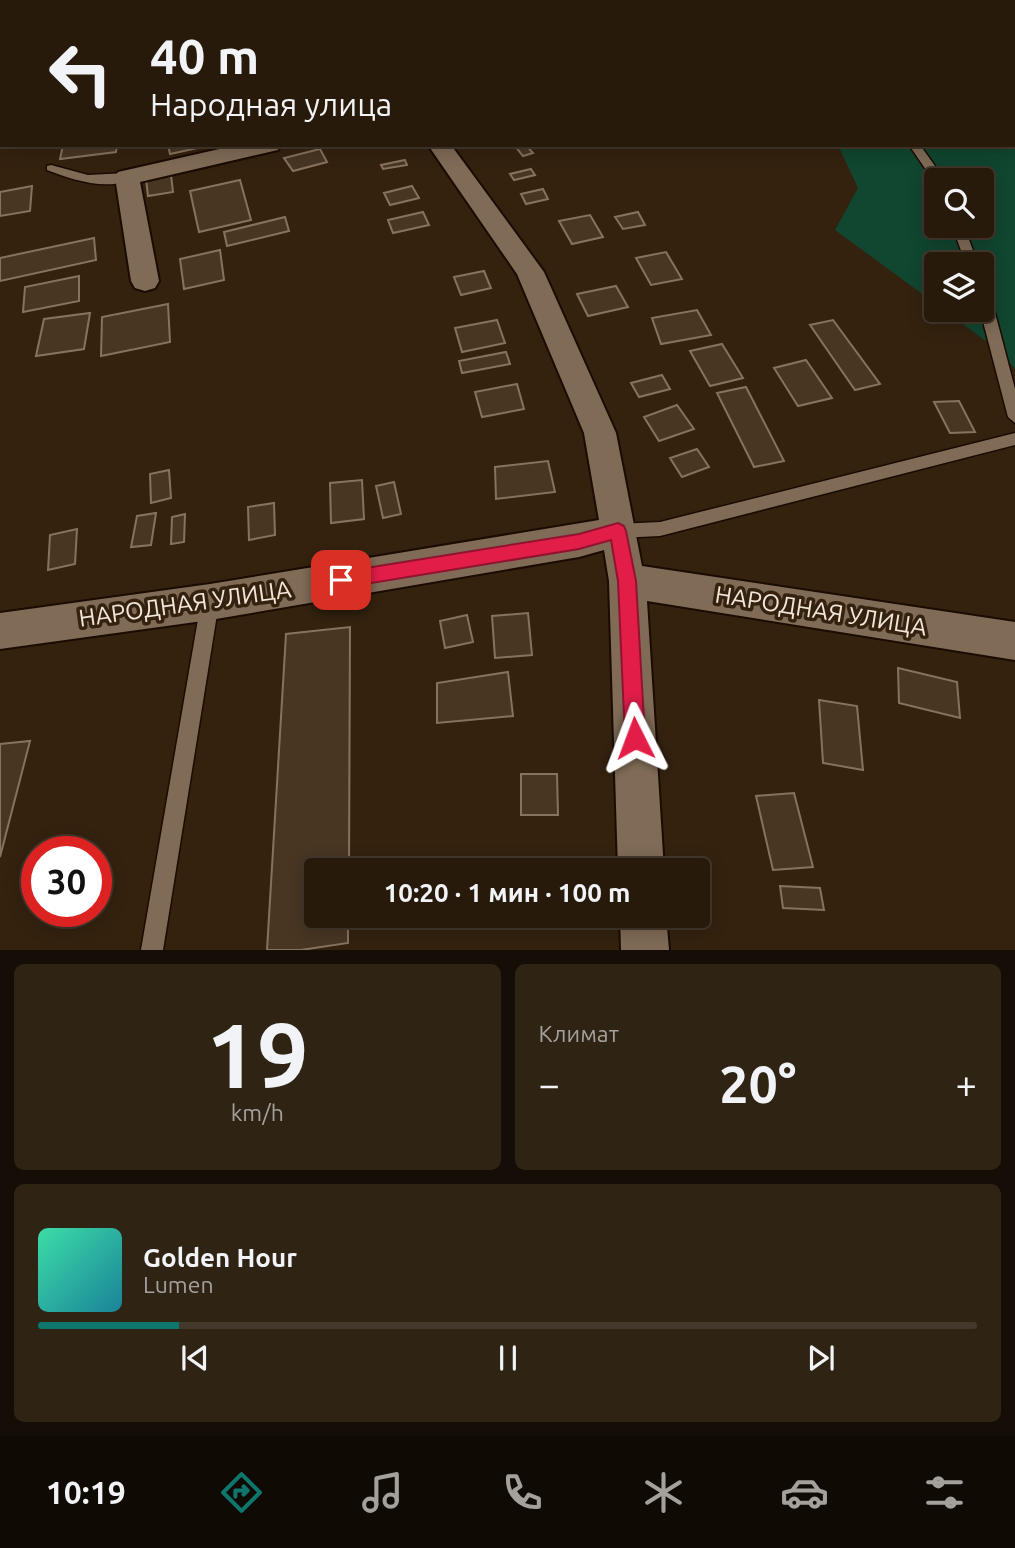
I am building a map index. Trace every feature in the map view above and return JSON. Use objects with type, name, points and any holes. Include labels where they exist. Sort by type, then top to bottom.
[{"type":"street","points":[[145,281],[127,177],[261,147]]},
{"type":"street","points":[[440,147],[530,272],[600,433],[627,581],[640,858]]},
{"type":"street","name":"НАРОДНАЯ УЛИЦА","points":[[0,631],[210,602],[579,541],[618,531]]},
{"type":"street","name":"НАРОДНАЯ УЛИЦА","points":[[627,581],[1015,641]]},
{"type":"street","points":[[644,928],[645,950]]},
{"type":"lane","points":[[915,147],[930,168]]},
{"type":"lane","points":[[51,168],[79,180],[104,182],[127,177]]},
{"type":"lane","points":[[990,322],[1015,417]]},
{"type":"lane","points":[[618,531],[660,529],[1015,439]]},
{"type":"lane","points":[[152,950],[210,602]]},
{"type":"green space","points":[[839,147],[1015,147],[1015,369],[998,350],[960,322],[994,322],[994,252],[924,252],[924,295],[835,230],[858,188]]},
{"type":"building","points":[[63,147],[117,147],[116,152],[60,159]]},
{"type":"building","points":[[168,147],[202,147],[170,154]]},
{"type":"building","points":[[516,147],[528,147],[533,153],[523,156]]},
{"type":"building","points":[[320,149],[327,162],[293,171],[284,158]]},
{"type":"building","points":[[405,160],[407,165],[383,169],[381,165]]},
{"type":"building","points":[[531,169],[535,175],[514,180],[510,174]]},
{"type":"building","points":[[171,175],[173,192],[148,196],[146,179]]},
{"type":"building","points":[[240,180],[251,220],[199,232],[190,191]]},
{"type":"building","points":[[32,186],[30,211],[0,216],[0,192]]},
{"type":"building","points":[[412,186],[419,198],[390,205],[384,193]]},
{"type":"building","points":[[543,189],[548,199],[526,204],[521,194]]},
{"type":"building","points":[[423,212],[429,225],[393,233],[388,220]]},
{"type":"building","points":[[638,212],[645,225],[623,229],[615,217]]},
{"type":"building","points":[[590,215],[603,237],[572,244],[559,221]]},
{"type":"building","points":[[285,217],[289,231],[227,246],[224,232]]},
{"type":"building","points":[[94,238],[96,260],[0,281],[0,258]]},
{"type":"building","points":[[220,250],[224,280],[184,289],[180,259]]},
{"type":"building","points":[[666,252],[682,279],[651,285],[636,258]]},
{"type":"building","points":[[484,271],[491,288],[461,295],[454,277]]},
{"type":"building","points":[[79,276],[79,301],[23,312],[25,287]]},
{"type":"building","points":[[616,286],[628,307],[588,316],[577,294]]},
{"type":"building","points":[[168,304],[170,342],[101,356],[102,317]]},
{"type":"building","points":[[697,310],[711,335],[661,344],[652,318]]},
{"type":"building","points":[[90,313],[84,349],[36,356],[44,319]]},
{"type":"building","points":[[497,320],[505,343],[462,352],[455,328]]},
{"type":"building","points":[[833,320],[880,384],[855,390],[810,325]]},
{"type":"building","points":[[722,344],[743,378],[710,386],[690,351]]},
{"type":"building","points":[[506,352],[510,364],[462,373],[459,361]]},
{"type":"building","points":[[806,360],[832,398],[798,406],[774,368]]},
{"type":"building","points":[[662,375],[670,389],[639,397],[631,383]]},
{"type":"building","points":[[517,384],[524,409],[482,417],[475,392]]},
{"type":"building","points":[[746,387],[784,461],[754,467],[717,393]]},
{"type":"building","points":[[959,401],[975,432],[950,433],[934,402]]},
{"type":"building","points":[[677,405],[694,429],[659,441],[644,417]]},
{"type":"building","points":[[697,449],[709,467],[682,477],[670,458]]},
{"type":"building","points":[[548,461],[555,492],[496,499],[495,467]]},
{"type":"building","points":[[169,470],[171,498],[151,503],[150,474]]},
{"type":"building","points":[[362,480],[364,519],[331,523],[330,483]]},
{"type":"building","points":[[394,482],[401,514],[383,518],[376,486]]},
{"type":"building","points":[[274,503],[275,535],[249,540],[248,507]]},
{"type":"building","points":[[156,513],[151,545],[131,547],[137,516]]},
{"type":"building","points":[[185,514],[184,542],[171,544],[172,517]]},
{"type":"building","points":[[77,529],[75,564],[48,570],[50,535]]},
{"type":"building","points":[[528,613],[532,655],[495,658],[492,616]]},
{"type":"building","points":[[467,615],[473,642],[445,648],[440,621]]},
{"type":"building","points":[[350,627],[349,858],[304,858],[304,928],[348,928],[348,943],[301,950],[267,950],[286,634]]},
{"type":"building","points":[[898,668],[957,682],[960,718],[899,703]]},
{"type":"building","points":[[508,672],[513,716],[437,723],[437,683]]},
{"type":"building","points":[[819,700],[857,706],[863,770],[823,763]]},
{"type":"building","points":[[30,741],[0,857],[0,744]]},
{"type":"building","points":[[521,774],[557,774],[558,815],[521,815]]},
{"type":"building","points":[[794,793],[813,867],[773,870],[756,796]]},
{"type":"building","points":[[780,886],[820,888],[824,910],[783,908]]},
{"type":"route","points":[[341,580],[579,541],[618,531],[627,581],[635,738]]}]
